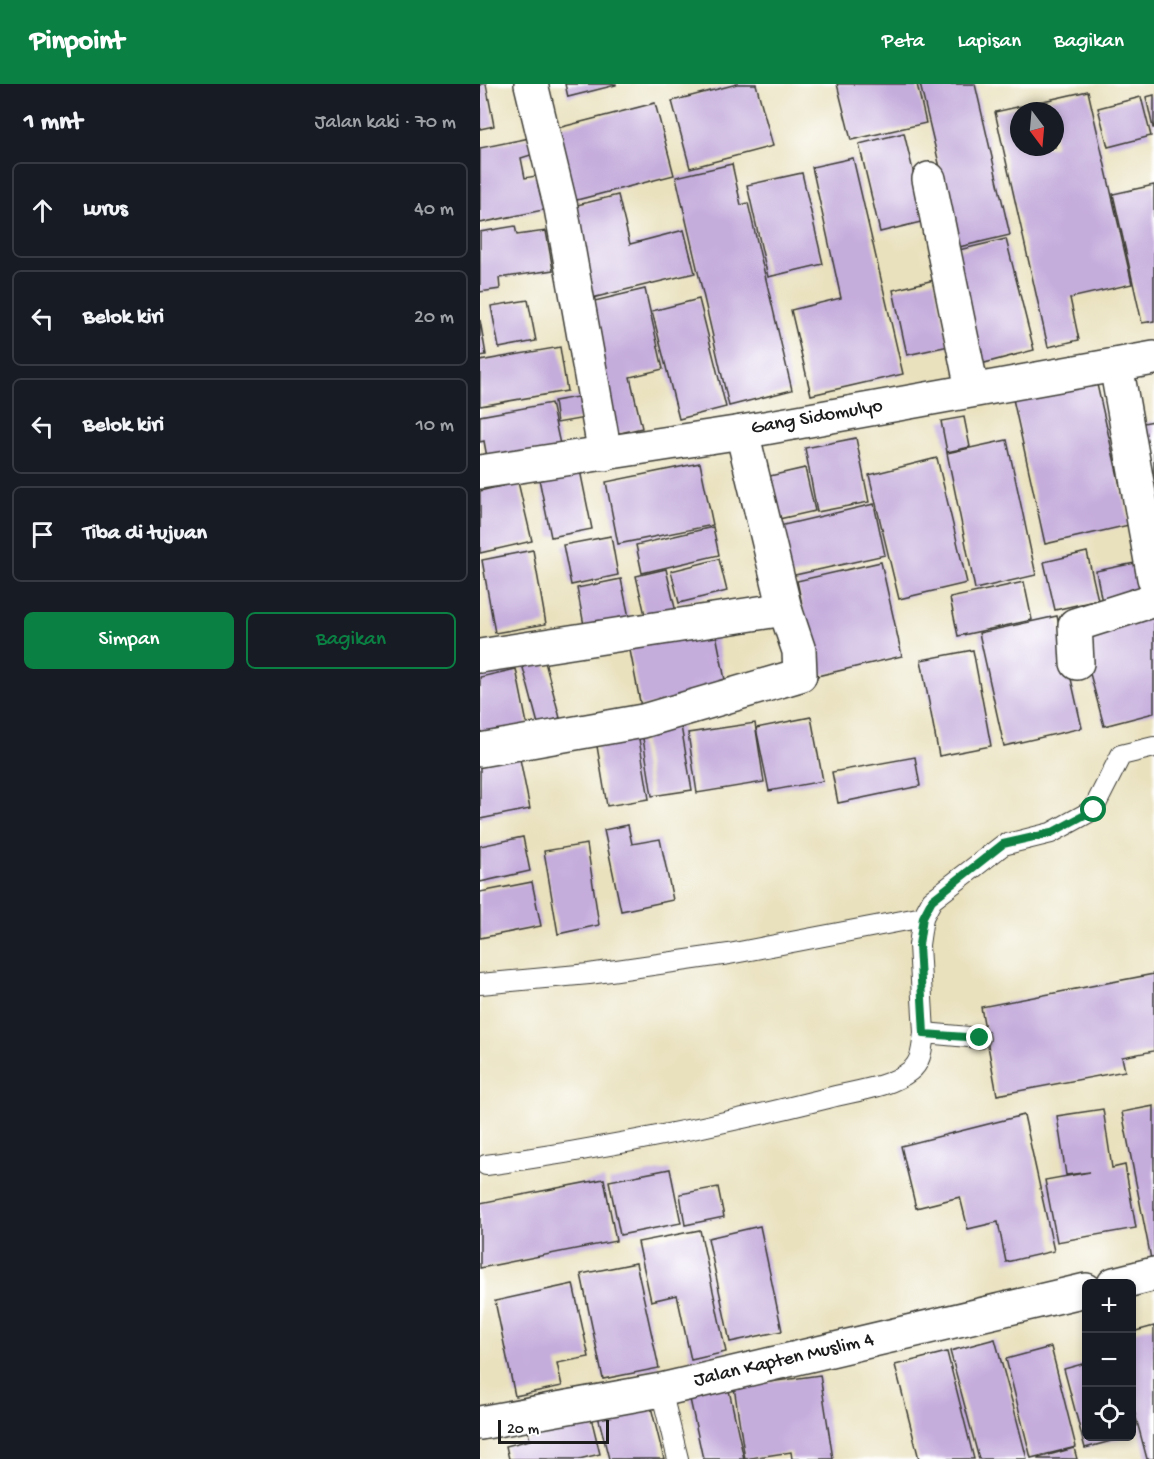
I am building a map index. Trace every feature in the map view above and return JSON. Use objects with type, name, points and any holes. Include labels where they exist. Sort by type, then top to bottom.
[{"type":"street","points":[[531,84],[561,208],[605,454]]},
{"type":"street","points":[[929,179],[972,389]]},
{"type":"street","name":"Gang Sidomulyo","points":[[480,472],[742,432],[1154,358]]},
{"type":"street","points":[[1116,365],[1154,578]]},
{"type":"street","points":[[480,750],[643,721],[800,675],[799,651],[785,609],[742,432]]},
{"type":"street","points":[[1077,663],[1075,624],[1154,600]]},
{"type":"street","points":[[480,656],[785,609]]},
{"type":"street","points":[[1134,1279],[1154,1274]]},
{"type":"street","name":"Jalan Kapten Muslim 4","points":[[480,1423],[661,1390],[1082,1291]]},
{"type":"lane","points":[[486,1165],[764,1114],[887,1083],[911,1071],[921,1056],[924,1034],[919,945],[923,917],[932,900],[1003,844],[1051,833],[1094,810],[1121,755],[1154,747]]},
{"type":"lane","points":[[480,984],[589,974],[717,955],[923,917]]},
{"type":"lane","points":[[924,1034],[980,1038]]},
{"type":"lane","points":[[661,1390],[678,1459]]},
{"type":"building","points":[[480,84],[486,84],[494,126],[480,129]]},
{"type":"building","points":[[565,84],[616,84],[616,85],[568,97]]},
{"type":"building","points":[[737,84],[756,84],[773,146],[690,168],[672,101]]},
{"type":"building","points":[[837,84],[917,84],[926,123],[851,140]]},
{"type":"building","points":[[920,84],[975,84],[1010,235],[959,247]]},
{"type":"building","points":[[1088,91],[1132,284],[1070,298],[1079,340],[1048,347],[995,112],[1010,109],[1010,156],[1064,156],[1064,102],[1039,102]]},
{"type":"building","points":[[1154,95],[1154,128],[1153,128],[1146,97]]},
{"type":"building","points":[[1141,97],[1151,136],[1108,147],[1098,108]]},
{"type":"building","points":[[655,103],[674,175],[569,202],[550,130]]},
{"type":"building","points":[[904,133],[925,221],[880,232],[859,144]]},
{"type":"building","points":[[530,138],[534,154],[521,158],[525,178],[541,175],[548,209],[480,223],[480,148]]},
{"type":"building","points":[[853,158],[903,374],[811,395],[791,310],[841,298],[812,167]]},
{"type":"building","points":[[732,164],[741,205],[748,203],[792,390],[729,406],[676,177]]},
{"type":"building","points":[[802,173],[823,264],[768,277],[747,185]]},
{"type":"building","points":[[1154,185],[1154,321],[1142,323],[1113,194]]},
{"type":"building","points":[[618,195],[630,244],[684,230],[695,273],[592,298],[569,207]]},
{"type":"building","points":[[515,226],[517,235],[546,231],[553,270],[499,278],[500,289],[480,292],[480,232]]},
{"type":"building","points":[[1006,239],[1034,350],[977,365],[950,252]]},
{"type":"building","points":[[934,280],[949,346],[907,355],[893,290]]},
{"type":"building","points":[[645,289],[663,369],[630,377],[642,428],[612,435],[582,304]]},
{"type":"building","points":[[699,299],[726,407],[679,419],[652,311]]},
{"type":"building","points":[[528,300],[536,341],[499,348],[491,306]]},
{"type":"building","points":[[480,320],[486,355],[480,356]]},
{"type":"building","points":[[560,347],[567,391],[480,406],[480,361]]},
{"type":"building","points":[[1096,380],[1129,525],[1045,544],[1013,399]]},
{"type":"building","points":[[588,395],[591,417],[557,423],[554,401]]},
{"type":"building","points":[[551,403],[561,449],[488,463],[484,441],[480,442],[480,416]]},
{"type":"building","points":[[964,417],[970,447],[947,452],[941,421]]},
{"type":"building","points":[[1154,421],[1154,504],[1138,424]]},
{"type":"building","points":[[856,438],[869,502],[817,512],[805,448]]},
{"type":"building","points":[[1007,440],[1036,575],[975,589],[947,453]]},
{"type":"building","points":[[937,458],[967,583],[899,599],[869,475]]},
{"type":"building","points":[[700,463],[713,525],[618,544],[606,482]]},
{"type":"building","points":[[805,468],[815,511],[770,521],[761,478]]},
{"type":"building","points":[[580,470],[592,529],[551,537],[539,479]]},
{"type":"building","points":[[518,482],[532,541],[480,553],[480,491]]},
{"type":"building","points":[[874,504],[885,555],[786,577],[775,527]]},
{"type":"building","points":[[713,527],[719,555],[642,573],[636,545]]},
{"type":"building","points":[[611,536],[618,575],[571,585],[563,545]]},
{"type":"building","points":[[533,550],[546,624],[495,633],[482,560]]},
{"type":"building","points":[[1087,552],[1098,600],[1055,610],[1044,562]]},
{"type":"building","points":[[719,559],[727,591],[679,603],[671,571]]},
{"type":"building","points":[[881,562],[902,656],[817,676],[797,581]]},
{"type":"building","points":[[1135,563],[1143,601],[1103,608],[1096,571]]},
{"type":"building","points":[[666,569],[678,621],[648,628],[636,576]]},
{"type":"building","points":[[621,579],[631,627],[586,636],[577,588]]},
{"type":"building","points":[[1024,582],[1032,620],[958,636],[950,598]]},
{"type":"building","points":[[1057,616],[1082,728],[1004,746],[979,633]]},
{"type":"building","points":[[1154,616],[1154,713],[1104,726],[1080,636]]},
{"type":"building","points":[[714,624],[727,690],[641,707],[628,640]]},
{"type":"building","points":[[973,650],[991,746],[939,756],[921,660]]},
{"type":"building","points":[[544,658],[560,718],[538,724],[522,664]]},
{"type":"building","points":[[516,669],[528,729],[483,740],[480,727],[480,677]]},
{"type":"building","points":[[811,717],[823,781],[769,791],[756,728]]},
{"type":"building","points":[[755,723],[764,782],[697,793],[688,733]]},
{"type":"building","points":[[681,726],[692,790],[652,796],[642,732]]},
{"type":"building","points":[[638,733],[649,799],[607,806],[596,740]]},
{"type":"building","points":[[519,754],[530,809],[480,819],[480,762]]},
{"type":"building","points":[[915,757],[920,786],[838,803],[832,772]]},
{"type":"building","points":[[628,825],[632,844],[660,839],[673,900],[621,911],[604,830]]},
{"type":"building","points":[[523,837],[530,871],[480,882],[480,846]]},
{"type":"building","points":[[587,844],[599,925],[558,934],[544,851]]},
{"type":"building","points":[[532,882],[541,926],[480,938],[480,892]]},
{"type":"building","points":[[1154,974],[1154,1051],[1122,1057],[1125,1071],[997,1095],[981,1007]]},
{"type":"building","points":[[1154,1106],[1154,1264],[1152,1264],[1122,1112]]},
{"type":"building","points":[[1103,1109],[1112,1168],[1125,1165],[1136,1228],[1057,1242],[1045,1180],[1090,1172],[1066,1175],[1057,1116]]},
{"type":"building","points":[[1024,1115],[1054,1251],[1006,1262],[998,1222],[968,1229],[960,1197],[916,1208],[901,1146]]},
{"type":"building","points":[[670,1169],[681,1223],[620,1235],[609,1181]]},
{"type":"building","points":[[604,1179],[616,1241],[480,1268],[480,1203]]},
{"type":"building","points":[[718,1187],[724,1217],[685,1225],[680,1194]]},
{"type":"building","points":[[760,1226],[782,1331],[730,1342],[708,1238]]},
{"type":"building","points":[[700,1230],[726,1352],[691,1360],[677,1295],[651,1301],[638,1242]]},
{"type":"building","points":[[636,1263],[659,1368],[603,1379],[581,1274]]},
{"type":"building","points":[[573,1284],[589,1357],[557,1363],[562,1386],[515,1396],[495,1301]]},
{"type":"building","points":[[1154,1326],[1154,1459],[1147,1459],[1136,1418],[1136,1331]]},
{"type":"building","points":[[995,1339],[1027,1459],[979,1459],[950,1351]]},
{"type":"building","points":[[1051,1347],[1076,1447],[1031,1458],[1006,1359]]},
{"type":"building","points":[[947,1352],[974,1459],[919,1459],[895,1365]]},
{"type":"building","points":[[1082,1364],[1082,1437],[1064,1369]]},
{"type":"building","points":[[820,1375],[833,1459],[792,1459],[791,1452],[745,1459],[734,1387]]},
{"type":"building","points":[[727,1381],[744,1459],[703,1459],[688,1390]]},
{"type":"building","points":[[650,1403],[664,1459],[609,1459],[598,1416]]},
{"type":"building","points":[[589,1409],[600,1454],[579,1459],[509,1459],[506,1446],[530,1440],[526,1424]]},
{"type":"building","points":[[1083,1441],[1111,1441],[1085,1448]]},
{"type":"building","points":[[1074,1448],[1077,1459],[1038,1459],[1038,1458]]},
{"type":"route","points":[[980,1038],[924,1034],[919,945],[923,917],[932,900],[1003,844],[1051,833],[1094,810]]}]
